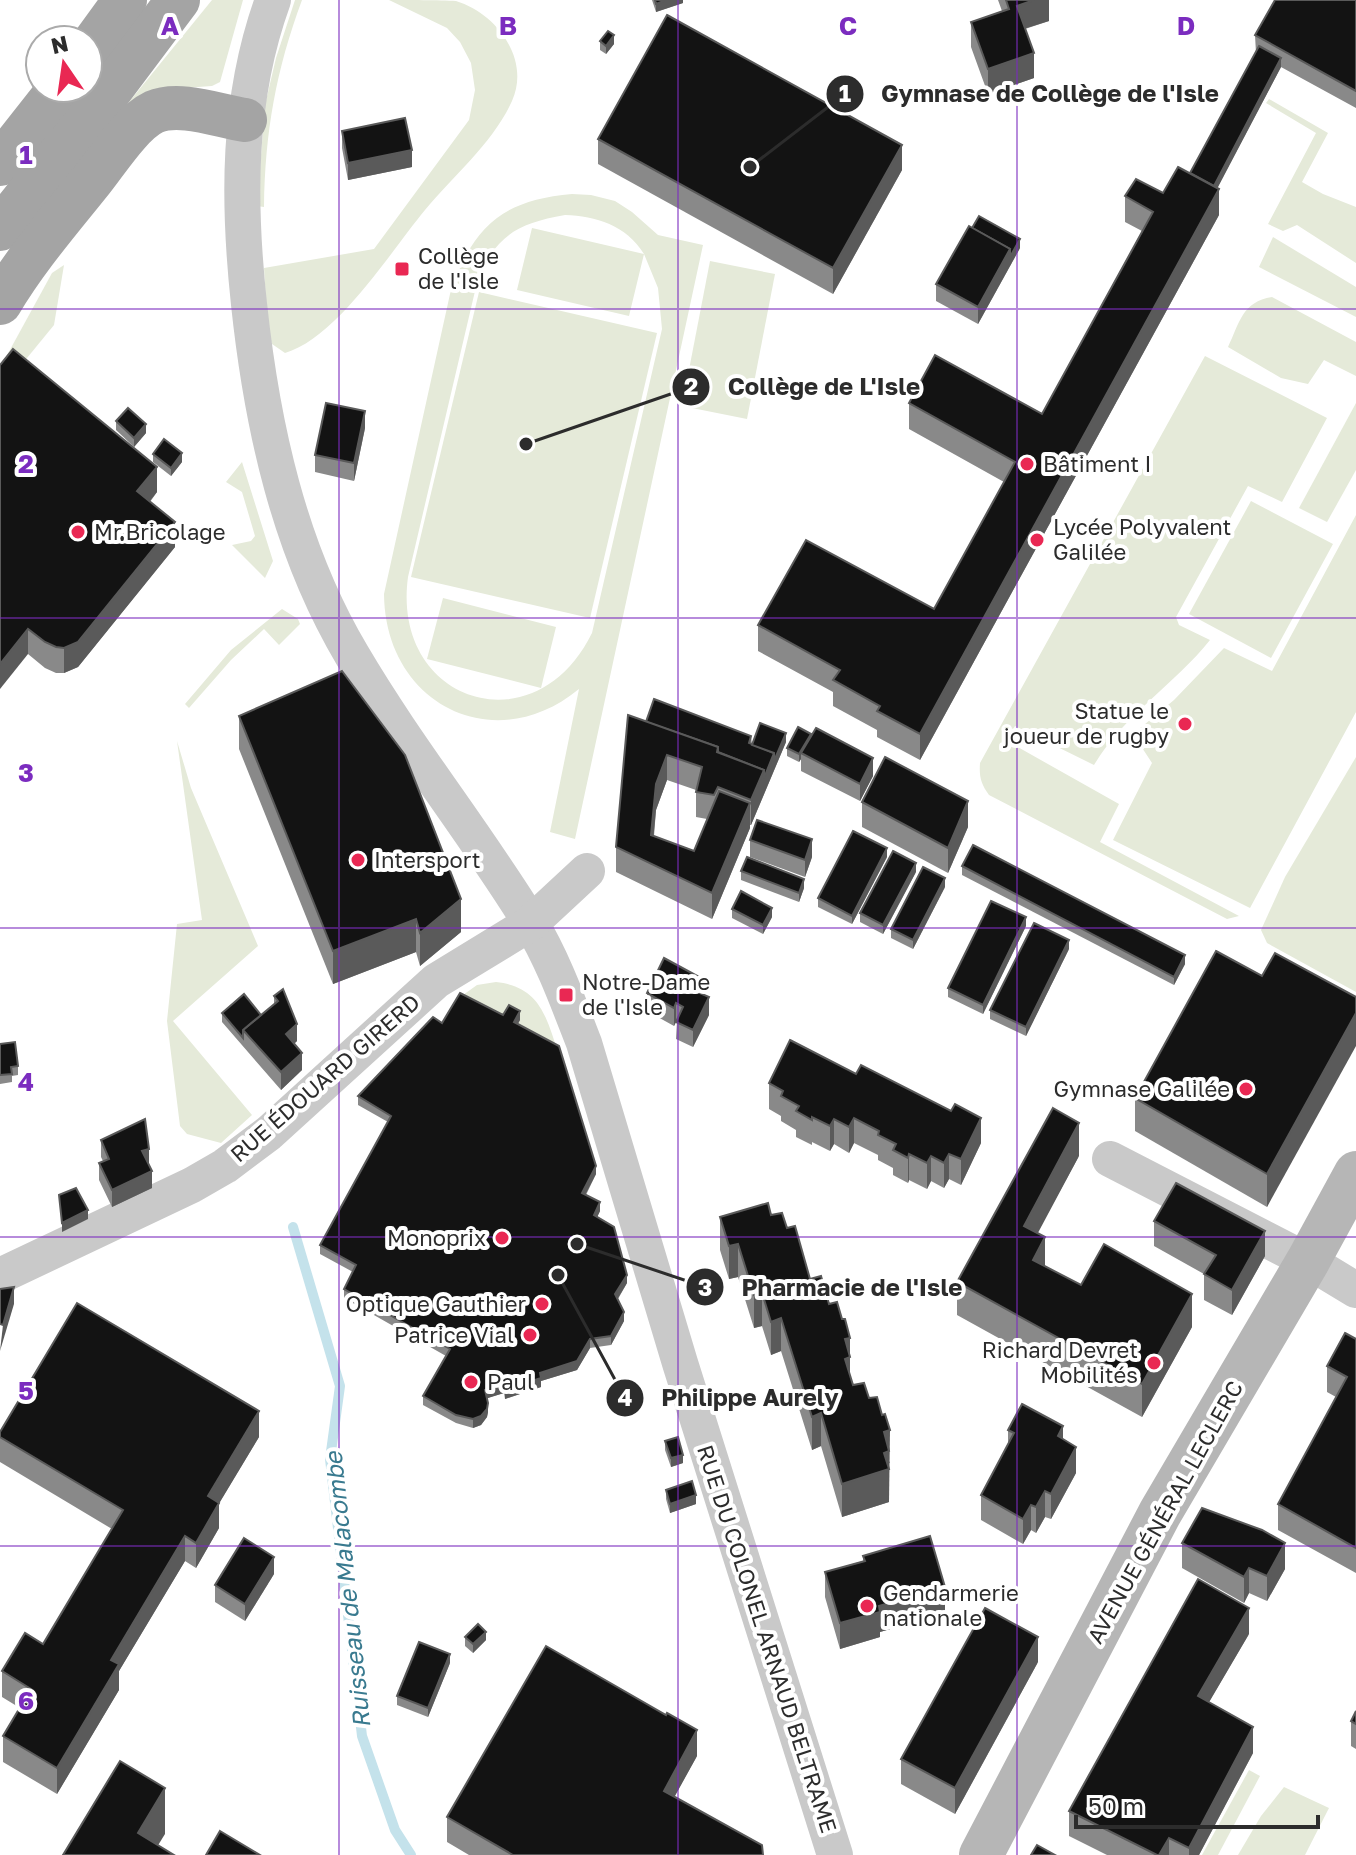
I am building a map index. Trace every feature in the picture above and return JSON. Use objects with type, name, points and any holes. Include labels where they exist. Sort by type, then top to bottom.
[{"type":"main road","points":[[104,29],[125,0]]},
{"type":"main road","points":[[0,229],[91,116],[178,0]]},
{"type":"main road","points":[[0,164],[47,104]]},
{"type":"main road","points":[[0,303],[27,263],[124,139],[145,119],[155,112],[169,109],[245,120]]},
{"type":"main road","name":"AVENUE GÉNÉRAL LECLERC","points":[[981,1855],[1160,1513],[1356,1173]]},
{"type":"street","name":"RUE DU COLONEL ARNAUD BELTRAME","points":[[273,0],[257,58],[245,120],[241,205],[253,339],[269,435],[291,520],[312,578],[350,653],[531,923],[550,960],[584,1043],[683,1373],[835,1855]]},
{"type":"street","name":"RUE ÉDOUARD GIRERD","points":[[0,1276],[192,1185],[225,1166],[269,1133],[436,981],[531,923],[587,871]]},
{"type":"street","points":[[1110,1159],[1308,1261],[1356,1290]]},
{"type":"green space","points":[[212,0],[243,0],[220,82],[212,86],[184,88],[77,166]]},
{"type":"green space","points":[[295,0],[302,0],[285,51],[274,102],[264,207],[257,206],[265,105]]},
{"type":"green space","points":[[389,0],[456,1],[471,7],[496,27],[506,40],[517,69],[517,85],[512,101],[494,131],[425,210],[362,291],[324,330],[305,344],[285,353],[272,344],[268,333],[264,268],[374,249],[469,120],[475,90],[471,63],[460,42],[447,28]]},
{"type":"green space","points":[[1269,99],[1328,133],[1302,182],[1356,207],[1356,263],[1297,225],[1283,231],[1268,224],[1316,133],[1266,103]]},
{"type":"green space","points":[[591,195],[615,201],[658,235],[703,245],[575,839],[550,832],[579,689],[546,710],[513,719],[480,719],[450,709],[424,691],[403,665],[389,633],[384,594],[450,294],[459,271],[468,251],[493,222],[508,211],[547,197]],"holes":[[[565,215],[599,220],[628,236],[644,254],[658,288],[662,329],[592,633],[567,669],[537,691],[504,699],[472,696],[444,681],[422,655],[409,620],[408,577],[479,274],[495,249],[513,232]]]},
{"type":"green space","points":[[532,228],[644,254],[629,316],[517,290]]},
{"type":"green space","points":[[1273,237],[1356,287],[1356,317],[1259,267]]},
{"type":"green space","points":[[710,261],[775,274],[747,419],[682,406]]},
{"type":"green space","points":[[64,265],[54,325],[0,391],[0,368],[52,273]]},
{"type":"green space","points":[[479,292],[657,333],[590,618],[411,577]]},
{"type":"green space","points":[[1272,297],[1356,342],[1356,376],[1324,360],[1308,384],[1281,378],[1228,347],[1248,308]]},
{"type":"green space","points":[[1205,356],[1327,418],[1282,502],[1248,486],[1176,617],[1179,625],[1210,640],[1134,715],[1094,765],[1015,726],[1007,741],[1119,804],[1100,842],[1239,916],[1227,919],[989,795],[982,784],[980,772],[980,763]]},
{"type":"green space","points":[[1356,403],[1356,470],[1327,522],[1299,508]]},
{"type":"green space","points":[[242,462],[273,561],[265,578],[232,545],[251,541],[255,536],[242,492],[226,482]]},
{"type":"green space","points":[[1251,501],[1333,544],[1271,658],[1189,614]]},
{"type":"green space","points":[[1356,515],[1356,712],[1250,908],[1113,840],[1152,763],[1133,734],[1174,700],[1224,648],[1272,671]]},
{"type":"green space","points":[[443,598],[556,627],[541,688],[427,659]]},
{"type":"green space","points":[[282,609],[298,619],[300,624],[279,645],[264,629],[231,660],[189,708],[185,704],[231,650]]},
{"type":"green space","points":[[177,741],[191,788],[258,946],[173,1021],[252,1115],[221,1143],[187,1134],[180,1126],[167,1021],[177,924],[202,920]]},
{"type":"green space","points":[[1356,757],[1356,992],[1267,943],[1261,930],[1285,877]]},
{"type":"green space","points":[[496,982],[523,990],[540,1006],[559,1055],[503,1024],[463,995],[477,985]]},
{"type":"green space","points":[[1249,1770],[1260,1776],[1218,1855],[1202,1855]]},
{"type":"green space","points":[[1284,1787],[1329,1808],[1305,1855],[1238,1855],[1261,1816]]},
{"type":"building","points":[[1006,0],[1034,0],[1017,6],[1034,53],[988,69],[971,22],[1009,9]]},
{"type":"building","points":[[1275,0],[1356,0],[1356,91],[1255,35]]},
{"type":"building","points":[[667,15],[902,145],[833,268],[598,139]]},
{"type":"building","points":[[608,31],[614,35],[606,46],[600,41]]},
{"type":"building","points":[[1259,46],[1281,58],[1214,186],[1190,173]]},
{"type":"building","points":[[405,118],[412,150],[348,163],[342,131]]},
{"type":"building","name":"Bâtiment I","points":[[1178,167],[1219,189],[920,734],[877,711],[880,706],[833,680],[840,670],[758,625],[806,540],[934,609],[1015,462],[909,403],[935,355],[1042,414],[1153,212],[1125,196],[1136,179],[1163,193]]},
{"type":"building","points":[[979,216],[1020,239],[1010,257],[1010,249],[972,228]]},
{"type":"building","points":[[969,226],[1010,249],[978,307],[936,284]]},
{"type":"building","name":"Mr.Bricolage","points":[[13,349],[157,467],[137,491],[175,522],[78,642],[64,648],[56,647],[28,629],[0,664],[0,365]]},
{"type":"building","points":[[326,403],[365,411],[354,463],[315,455]]},
{"type":"building","points":[[128,408],[146,424],[134,438],[116,421]]},
{"type":"building","points":[[164,439],[182,453],[171,468],[153,454]]},
{"type":"building","name":"Intersport","points":[[342,671],[405,755],[461,899],[420,933],[416,919],[333,951],[239,716]]},
{"type":"building","points":[[654,699],[751,736],[749,743],[774,753],[764,778],[764,770],[718,752],[718,747],[646,722]]},
{"type":"building","points":[[628,715],[718,747],[717,752],[764,770],[751,800],[718,787],[714,795],[696,792],[702,767],[667,755],[656,784],[651,835],[694,851],[719,791],[750,803],[712,893],[616,847]]},
{"type":"building","points":[[760,723],[786,733],[774,761],[774,753],[752,745]]},
{"type":"building","points":[[798,727],[811,734],[799,754],[787,748]]},
{"type":"building","points":[[816,728],[873,758],[860,784],[801,753]]},
{"type":"building","points":[[885,757],[968,801],[948,848],[862,802]]},
{"type":"building","points":[[757,820],[812,839],[805,860],[750,840]]},
{"type":"building","points":[[853,831],[887,848],[852,916],[818,898]]},
{"type":"building","points":[[973,845],[1185,955],[1174,977],[962,866]]},
{"type":"building","points":[[893,851],[916,863],[883,925],[860,913]]},
{"type":"building","points":[[747,857],[804,879],[799,893],[741,871]]},
{"type":"building","points":[[923,867],[945,878],[913,940],[891,929]]},
{"type":"building","points":[[741,891],[772,908],[763,925],[732,909]]},
{"type":"building","points":[[991,901],[1026,917],[983,1005],[948,988]]},
{"type":"building","points":[[1034,923],[1069,940],[1026,1027],[990,1010]]},
{"type":"building","name":"Gymnase Galilée","points":[[1216,951],[1262,976],[1275,953],[1356,997],[1356,1013],[1267,1174],[1135,1098]]},
{"type":"building","points":[[664,958],[701,978],[695,991],[709,997],[693,1030],[676,1022],[683,1007],[676,1003],[674,1008],[647,993]]},
{"type":"building","points":[[283,989],[297,1024],[286,1034],[302,1053],[281,1072],[243,1030],[278,1001],[274,996]]},
{"type":"building","points":[[460,993],[503,1015],[509,1005],[520,1011],[514,1022],[559,1046],[596,1166],[582,1193],[600,1202],[594,1215],[614,1227],[627,1275],[615,1294],[624,1312],[611,1336],[590,1339],[577,1361],[540,1373],[541,1378],[505,1390],[504,1384],[485,1390],[487,1409],[473,1419],[456,1415],[423,1396],[450,1349],[344,1289],[356,1265],[320,1245],[391,1116],[358,1096],[433,1017],[442,1023]]},
{"type":"building","points":[[244,994],[261,1015],[243,1030],[243,1038],[222,1013]]},
{"type":"building","points":[[790,1040],[856,1074],[861,1065],[951,1111],[955,1104],[981,1118],[961,1159],[949,1154],[944,1163],[931,1156],[927,1163],[909,1154],[908,1158],[893,1150],[896,1144],[878,1135],[879,1131],[854,1118],[849,1127],[834,1119],[830,1126],[796,1111],[799,1106],[781,1096],[783,1091],[769,1083]]},
{"type":"building","points":[[15,1042],[18,1066],[11,1067],[12,1074],[0,1075],[0,1044]]},
{"type":"building","points":[[1053,1108],[1079,1123],[1024,1226],[1045,1237],[1033,1260],[1081,1285],[1104,1244],[1192,1294],[1142,1384],[957,1282]]},
{"type":"building","points":[[145,1119],[149,1149],[142,1151],[152,1171],[112,1190],[99,1163],[109,1159],[101,1140]]},
{"type":"building","points":[[1176,1183],[1265,1231],[1232,1290],[1204,1274],[1216,1255],[1154,1221]]},
{"type":"building","points":[[76,1188],[88,1210],[62,1223],[59,1195]]},
{"type":"building","points":[[768,1203],[771,1215],[782,1213],[787,1228],[795,1226],[810,1279],[821,1276],[829,1304],[837,1302],[842,1319],[845,1319],[850,1338],[845,1339],[850,1357],[845,1359],[853,1385],[864,1383],[869,1398],[877,1397],[890,1430],[884,1432],[889,1451],[884,1453],[889,1469],[842,1484],[821,1413],[812,1417],[781,1318],[771,1322],[762,1293],[754,1295],[738,1244],[729,1246],[720,1217]]},
{"type":"building","points":[[14,1287],[3,1325],[0,1324],[0,1289]]},
{"type":"building","points":[[77,1303],[259,1411],[208,1496],[219,1503],[196,1543],[185,1536],[111,1660],[119,1664],[57,1768],[3,1736],[31,1689],[2,1671],[25,1633],[43,1644],[123,1510],[0,1437],[0,1432]]},
{"type":"building","points":[[1345,1333],[1356,1339],[1356,1548],[1278,1504],[1347,1377],[1327,1366]]},
{"type":"building","points":[[1022,1404],[1063,1426],[1058,1436],[1076,1447],[1051,1494],[1045,1491],[1036,1507],[1031,1505],[1023,1519],[981,1495],[1014,1433],[1008,1430]]},
{"type":"building","points":[[678,1437],[683,1455],[671,1458],[665,1441]]},
{"type":"building","points":[[692,1481],[696,1495],[670,1504],[666,1490]]},
{"type":"building","points":[[1202,1508],[1262,1530],[1285,1543],[1267,1576],[1249,1568],[1244,1577],[1182,1543]]},
{"type":"building","points":[[930,1536],[945,1587],[879,1606],[880,1612],[840,1623],[825,1572],[865,1561],[863,1556]]},
{"type":"building","points":[[244,1538],[274,1557],[245,1604],[215,1585]]},
{"type":"building","points":[[1198,1579],[1249,1608],[1198,1696],[1253,1727],[1189,1848],[1169,1838],[1157,1855],[1069,1811]]},
{"type":"building","points":[[985,1608],[1038,1637],[955,1788],[901,1759]]},
{"type":"building","points":[[478,1624],[486,1632],[473,1644],[465,1637]]},
{"type":"building","points":[[419,1642],[450,1654],[428,1708],[397,1696]]},
{"type":"building","points":[[546,1646],[697,1730],[664,1791],[762,1845],[763,1855],[513,1855],[447,1817]]},
{"type":"building","points":[[120,1761],[165,1788],[138,1833],[174,1855],[63,1855]]},
{"type":"building","points":[[220,1831],[260,1855],[206,1855]]},
{"type":"building","points":[[1037,1845],[1055,1855],[1031,1855]]},
{"type":"waterway","name":"Ruisseau de Malacombe","points":[[293,1227],[340,1386],[330,1459],[362,1736],[395,1830],[411,1855]]},
{"type":"place","name":"Gymnase de Collège de l'Isle","points":[[750,167]]},
{"type":"place","name":"Collège de l'Isle","points":[[402,269]]},
{"type":"place","name":"Collège de L'Isle","points":[[526,444]]},
{"type":"place","name":"Bâtiment I","points":[[1027,464]]},
{"type":"place","name":"Mr.Bricolage","points":[[78,532]]},
{"type":"place","name":"Lycée Polyvalent Galilée","points":[[1037,540]]},
{"type":"place","name":"Statue le joueur de rugby","points":[[1185,724]]},
{"type":"place","name":"Intersport","points":[[358,860]]},
{"type":"place","name":"Notre-Dame de l'Isle","points":[[566,995]]},
{"type":"place","name":"Gymnase Galilée","points":[[1246,1089]]},
{"type":"place","name":"Monoprix","points":[[502,1238]]},
{"type":"place","name":"Pharmacie de l'Isle","points":[[577,1244]]},
{"type":"place","name":"Philippe Aurely","points":[[558,1275]]},
{"type":"place","name":"Optique Gauthier","points":[[542,1304]]},
{"type":"place","name":"Patrice Vial","points":[[530,1335]]},
{"type":"place","name":"Richard Devret Mobilités","points":[[1154,1363]]},
{"type":"place","name":"Paul","points":[[471,1382]]},
{"type":"place","name":"Gendarmerie nationale","points":[[867,1606]]}]
